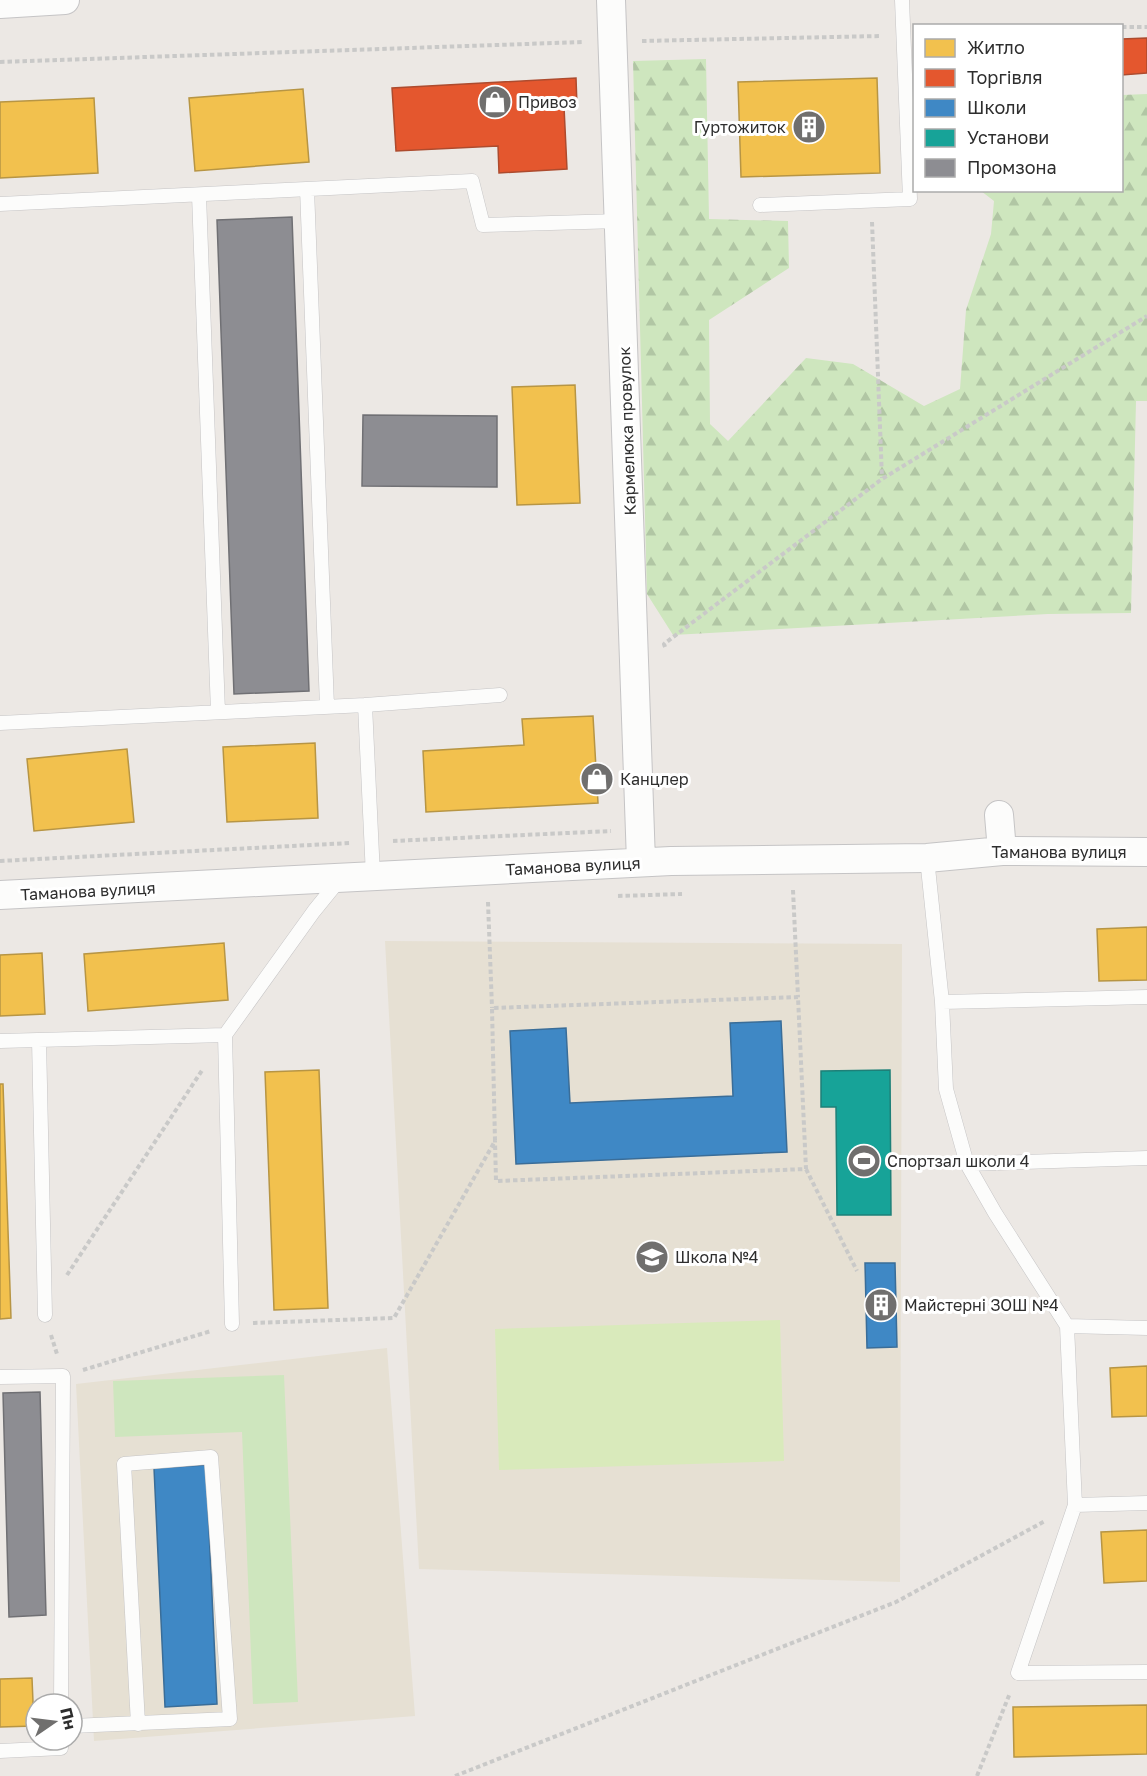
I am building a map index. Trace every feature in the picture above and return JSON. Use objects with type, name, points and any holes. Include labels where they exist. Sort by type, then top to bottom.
[{"type":"street","points":[[0,4],[65,0]]},
{"type":"street","name":"Кармелюка провулок","points":[[611,0],[641,862]]},
{"type":"street","points":[[999,815],[1002,851]]},
{"type":"street","name":"Таманова вулиця","points":[[0,895],[641,862],[927,858],[1002,851],[1147,852]]},
{"type":"lane","points":[[760,205],[910,199],[902,0]]},
{"type":"lane","points":[[0,204],[472,181],[483,225],[619,221]]},
{"type":"lane","points":[[307,189],[327,706]]},
{"type":"lane","points":[[200,195],[218,712]]},
{"type":"lane","points":[[0,723],[365,705],[500,695]]},
{"type":"lane","points":[[365,705],[373,876]]},
{"type":"lane","points":[[927,858],[942,1002],[946,1089],[967,1164],[995,1213],[1067,1326],[1075,1505],[1018,1673],[1147,1672]]},
{"type":"lane","points":[[232,1324],[225,1035],[314,911],[341,878]]},
{"type":"lane","points":[[942,1002],[1147,997]]},
{"type":"lane","points":[[0,1041],[225,1035]]},
{"type":"lane","points":[[39,1040],[45,1311]]},
{"type":"lane","points":[[967,1164],[1147,1158]]},
{"type":"lane","points":[[1067,1326],[1147,1328]]},
{"type":"lane","points":[[0,1377],[63,1376],[62,1692]]},
{"type":"lane","points":[[84,1726],[138,1724],[230,1719],[211,1457],[124,1464],[138,1724]]},
{"type":"lane","points":[[1075,1505],[1147,1503]]},
{"type":"lane","points":[[0,1751],[24,1750]]},
{"type":"path","points":[[1123,27],[1147,27]]},
{"type":"path","points":[[0,62],[614,41],[903,35]]},
{"type":"path","points":[[872,200],[882,479]]},
{"type":"path","points":[[665,656],[664,644],[882,479],[1147,316]]},
{"type":"path","points":[[0,861],[640,829]]},
{"type":"path","points":[[793,888],[806,1169],[857,1271]]},
{"type":"path","points":[[781,889],[804,888]]},
{"type":"path","points":[[617,897],[687,893]]},
{"type":"path","points":[[488,902],[496,1181],[806,1169]]},
{"type":"path","points":[[476,903],[500,902]]},
{"type":"path","points":[[492,1008],[798,997]]},
{"type":"path","points":[[225,1035],[45,1311],[63,1376],[232,1324],[394,1318],[495,1140]]},
{"type":"path","points":[[455,1776],[896,1602],[1075,1505]]},
{"type":"path","points":[[977,1776],[1018,1673]]},
{"type":"shaded area","name":"Школа №4","points":[[385,941],[902,944],[900,1582],[419,1569]]},
{"type":"shaded area","points":[[387,1348],[415,1716],[94,1741],[76,1384]]},
{"type":"green space","points":[[706,59],[709,219],[788,221],[789,268],[709,320],[710,424],[728,441],[806,358],[853,364],[924,406],[960,389],[966,310],[991,234],[994,201],[982,192],[1123,192],[1123,95],[1147,94],[1147,401],[1136,401],[1131,613],[1048,614],[673,635],[647,594],[633,61]]},
{"type":"green space","points":[[780,1320],[784,1461],[499,1470],[495,1329]]},
{"type":"green space","points":[[284,1375],[298,1702],[253,1704],[242,1432],[115,1437],[113,1381]]},
{"type":"building: Житло","name":"Гуртожиток","points":[[877,78],[880,173],[741,177],[738,82]]},
{"type":"building: Житло","points":[[303,89],[309,162],[195,171],[189,98]]},
{"type":"building: Житло","points":[[94,98],[98,173],[0,178],[0,102]]},
{"type":"building: Житло","points":[[575,385],[580,503],[517,505],[512,387]]},
{"type":"building: Житло","points":[[593,716],[598,803],[426,812],[423,751],[524,745],[522,719]]},
{"type":"building: Житло","points":[[315,743],[318,818],[227,822],[223,747]]},
{"type":"building: Житло","points":[[127,749],[134,822],[34,831],[27,759]]},
{"type":"building: Житло","points":[[1147,927],[1147,980],[1099,981],[1097,929]]},
{"type":"building: Житло","points":[[224,943],[228,1000],[88,1011],[84,954]]},
{"type":"building: Житло","points":[[42,953],[45,1014],[0,1016],[0,955]]},
{"type":"building: Житло","points":[[319,1070],[328,1308],[274,1310],[265,1072]]},
{"type":"building: Житло","points":[[0,1084],[3,1084],[11,1318],[0,1319]]},
{"type":"building: Житло","points":[[1147,1366],[1147,1416],[1112,1417],[1110,1368]]},
{"type":"building: Житло","points":[[1147,1530],[1147,1581],[1104,1583],[1101,1532]]},
{"type":"building: Житло","points":[[32,1678],[33,1692],[24,1692],[24,1726],[0,1727],[0,1679]]},
{"type":"building: Житло","points":[[1147,1705],[1147,1754],[1014,1757],[1013,1707]]},
{"type":"building: Торгівля","points":[[1147,38],[1147,73],[1123,75],[1123,39]]},
{"type":"building: Торгівля","points":[[576,78],[577,106],[564,107],[567,169],[499,173],[498,146],[396,151],[392,88]]},
{"type":"building: Школи","points":[[781,1021],[787,1152],[516,1164],[510,1031],[566,1028],[570,1103],[733,1096],[730,1023]]},
{"type":"building: Школи","name":"Майстерні ЗОШ №4","points":[[865,1263],[895,1263],[897,1347],[867,1348]]},
{"type":"building: Школи","points":[[206,1465],[217,1704],[165,1707],[154,1468]]},
{"type":"building: Установи","name":"Спортзал школи 4","points":[[890,1070],[891,1215],[837,1215],[836,1107],[821,1107],[821,1071]]},
{"type":"building: Промзона","points":[[292,217],[309,691],[234,694],[217,220]]},
{"type":"building: Промзона","points":[[363,415],[497,416],[497,487],[362,486]]},
{"type":"building: Промзона","points":[[40,1392],[46,1615],[9,1617],[3,1393]]},
{"type":"place","name":"Привоз","points":[[495,102]]},
{"type":"place","name":"Гуртожиток","points":[[809,127]]},
{"type":"place","name":"Канцлер","points":[[597,779]]},
{"type":"place","name":"Спортзал школи 4","points":[[864,1161]]},
{"type":"place","name":"Школа №4","points":[[652,1257]]},
{"type":"place","name":"Майстерні ЗОШ №4","points":[[881,1305]]}]
